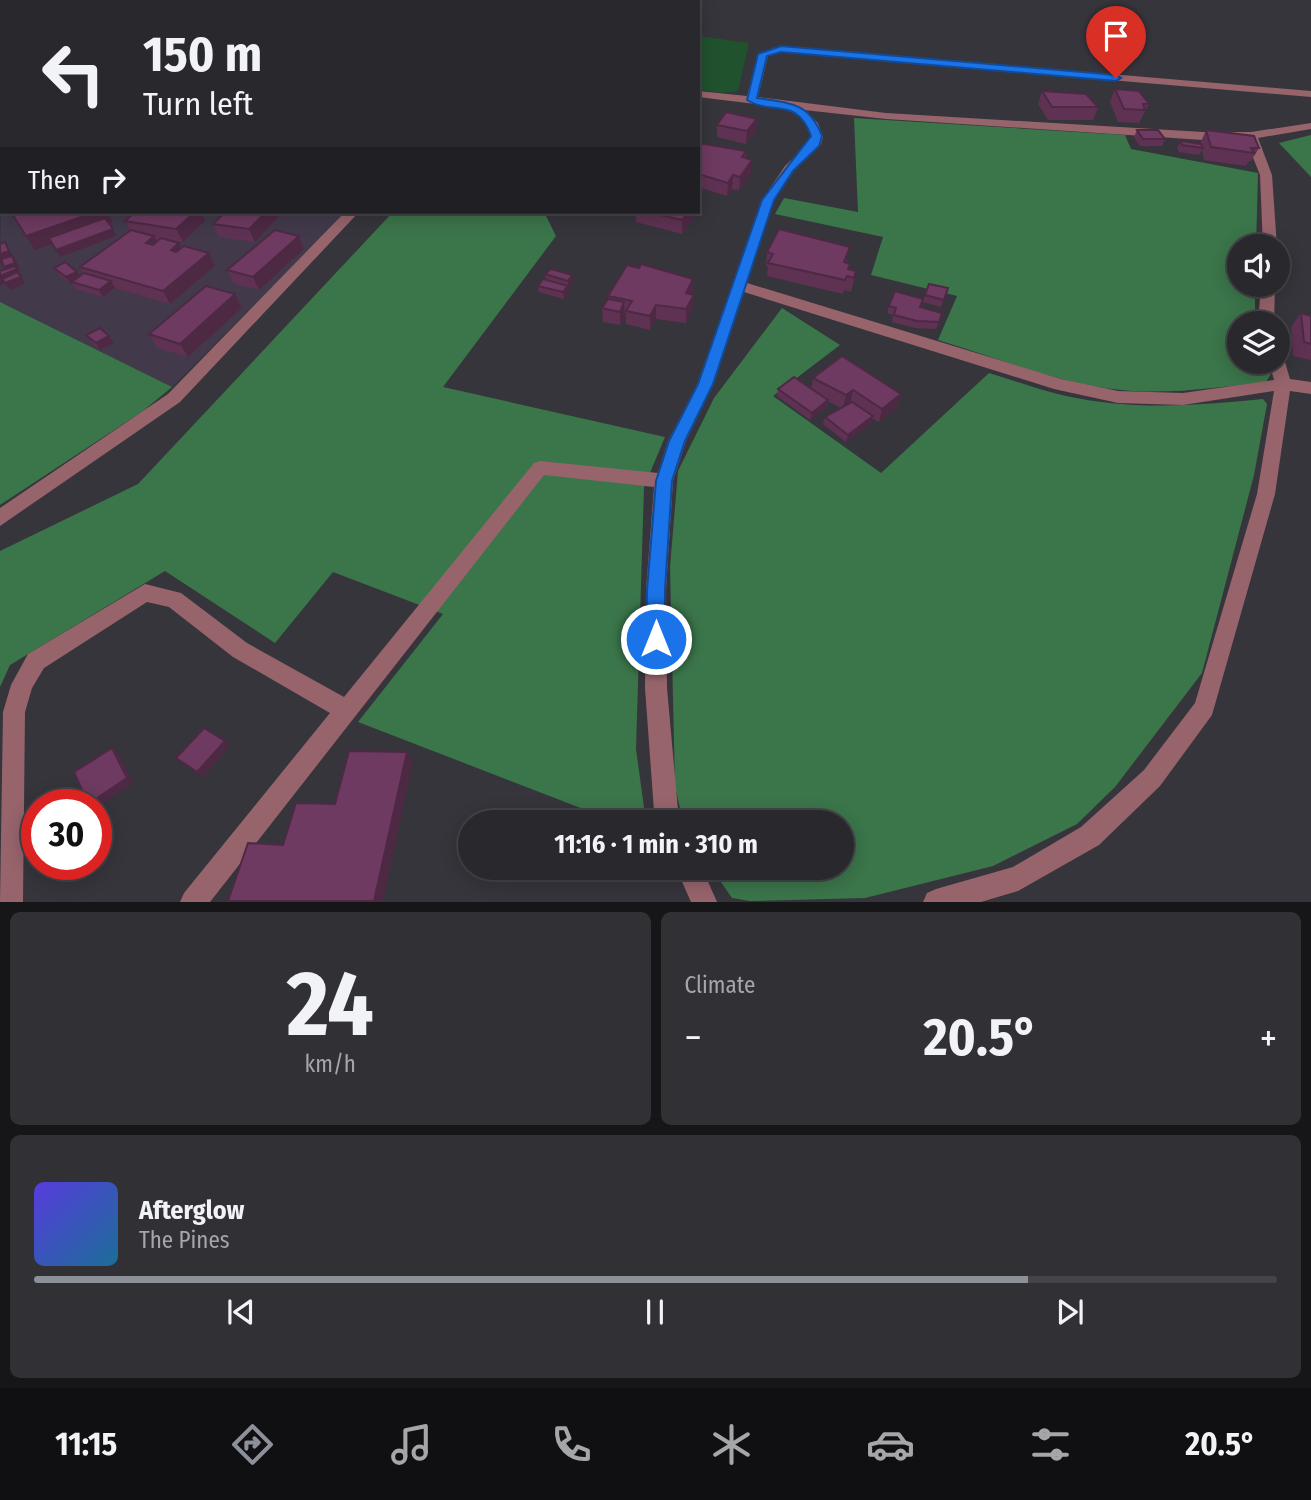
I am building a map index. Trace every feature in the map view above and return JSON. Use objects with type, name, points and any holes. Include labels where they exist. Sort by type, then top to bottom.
[{"type":"street","points":[[752,100],[763,54],[781,49],[1311,94]]},
{"type":"street","points":[[700,94],[961,122],[1251,136],[1311,126]]},
{"type":"street","points":[[666,810],[656,688],[656,590],[664,481],[677,441],[705,384],[741,286],[768,200],[789,169],[815,144],[817,136],[812,123],[794,106]]},
{"type":"street","points":[[1251,136],[1266,175],[1268,234]]},
{"type":"street","points":[[0,518],[174,398],[350,214]]},
{"type":"street","points":[[741,286],[1060,386],[1118,397],[1183,399],[1283,384],[1311,388]]},
{"type":"street","points":[[936,901],[1018,878],[1090,836],[1152,778],[1204,708],[1266,494],[1283,384],[1280,374]]},
{"type":"street","points":[[193,901],[540,468],[664,481]]},
{"type":"street","points":[[10,901],[14,712],[22,685],[36,661],[145,593],[174,599],[240,650],[346,710]]},
{"type":"street","points":[[694,880],[704,901]]},
{"type":"shaded area","points":[[1,214],[345,214],[172,387],[0,302]]},
{"type":"green space","points":[[700,36],[749,43],[738,91],[724,93],[700,90]]},
{"type":"green space","points":[[854,118],[1125,135],[1131,149],[1258,173],[1256,234],[1227,234],[1227,297],[1255,297],[1255,311],[1227,311],[1227,374],[1271,374],[1266,382],[1212,388],[1176,391],[1121,390],[1052,376],[938,340],[957,296],[871,275],[883,237],[775,214],[784,198],[858,212]]},
{"type":"green space","points":[[1311,135],[1311,177],[1279,143]]},
{"type":"green space","points":[[391,214],[545,214],[556,236],[443,387],[665,437],[644,487],[636,749],[644,810],[586,810],[358,722],[443,614],[333,572],[275,643],[165,571],[10,665],[0,687],[0,551],[138,484]]},
{"type":"green space","points":[[0,302],[172,387],[143,411],[0,505]]},
{"type":"green space","points":[[782,308],[840,345],[773,396],[881,473],[989,373],[1058,394],[1105,402],[1172,405],[1263,399],[1267,404],[1254,475],[1202,673],[1115,787],[1077,824],[993,866],[865,898],[750,901],[732,898],[719,880],[854,880],[854,810],[680,810],[675,786],[670,567],[678,471],[714,398]]},
{"type":"building","points":[[1115,89],[1139,91],[1149,104],[1143,104],[1145,110],[1124,109]]},
{"type":"building","points":[[1042,91],[1086,94],[1098,107],[1052,107]]},
{"type":"building","points":[[726,112],[757,119],[747,131],[717,125]]},
{"type":"building","points":[[1137,130],[1158,130],[1165,139],[1143,139]]},
{"type":"building","points":[[1206,130],[1254,136],[1259,148],[1251,148],[1254,153],[1211,147]]},
{"type":"building","points":[[1181,141],[1201,144],[1203,148],[1182,145]]},
{"type":"building","points":[[700,143],[746,151],[742,157],[752,160],[740,177],[733,175],[728,183],[700,175]]},
{"type":"building","points":[[12,214],[90,214],[26,236]]},
{"type":"building","points":[[133,214],[193,214],[176,229],[125,221]]},
{"type":"building","points":[[223,214],[264,214],[249,229],[213,224]]},
{"type":"building","points":[[656,214],[687,214],[682,220]]},
{"type":"building","points":[[105,218],[113,229],[56,250],[49,238]]},
{"type":"building","points":[[779,229],[850,247],[844,262],[850,264],[848,269],[856,271],[854,278],[847,276],[845,280],[768,263],[773,254],[767,252]]},
{"type":"building","points":[[131,230],[154,236],[146,243],[153,245],[161,238],[179,243],[171,250],[176,252],[184,246],[209,253],[163,291],[80,267]]},
{"type":"building","points":[[275,230],[299,236],[253,277],[227,270]]},
{"type":"building","points":[[5,242],[9,251],[0,254],[0,244]]},
{"type":"building","points":[[12,256],[15,263],[4,267],[1,259]]},
{"type":"building","points":[[65,262],[77,272],[66,277],[54,268]]},
{"type":"building","points":[[641,264],[693,279],[686,293],[694,295],[686,309],[656,305],[650,316],[626,311],[632,301],[608,296],[627,265],[639,268]]},
{"type":"building","points":[[15,266],[17,269],[0,276],[0,271]]},
{"type":"building","points":[[551,269],[572,275],[568,281],[545,274]]},
{"type":"building","points":[[17,272],[21,277],[5,283],[2,279]]},
{"type":"building","points":[[84,273],[111,281],[99,290],[72,282]]},
{"type":"building","points":[[543,279],[568,286],[563,292],[538,286]]},
{"type":"building","points":[[929,284],[948,288],[944,300],[925,295]]},
{"type":"building","points":[[206,286],[235,294],[180,344],[149,334]]},
{"type":"building","points":[[895,291],[923,299],[920,307],[942,313],[939,322],[917,321],[894,315],[896,308],[889,306]]},
{"type":"building","points":[[608,299],[624,302],[620,312],[602,308]]},
{"type":"building","points":[[1301,313],[1311,316],[1311,344],[1304,342]]},
{"type":"building","points":[[100,328],[109,336],[96,343],[86,335]]},
{"type":"building","points":[[842,356],[901,394],[882,409],[853,390],[846,395],[813,378]]},
{"type":"building","points":[[794,377],[828,400],[812,413],[778,389]]},
{"type":"building","points":[[852,402],[873,416],[848,435],[825,417]]},
{"type":"building","points":[[204,728],[225,741],[197,772],[176,758]]},
{"type":"building","points":[[112,748],[127,778],[110,789],[81,789],[74,772]]},
{"type":"building","points":[[349,751],[407,752],[374,901],[228,901],[248,843],[283,845],[296,803],[335,804]]},
{"type":"route","points":[[656,639],[656,590],[664,481],[677,441],[705,384],[741,286],[768,200],[789,169],[815,144],[817,136],[812,123],[794,106],[752,100],[763,54],[781,49],[1116,78]]}]
